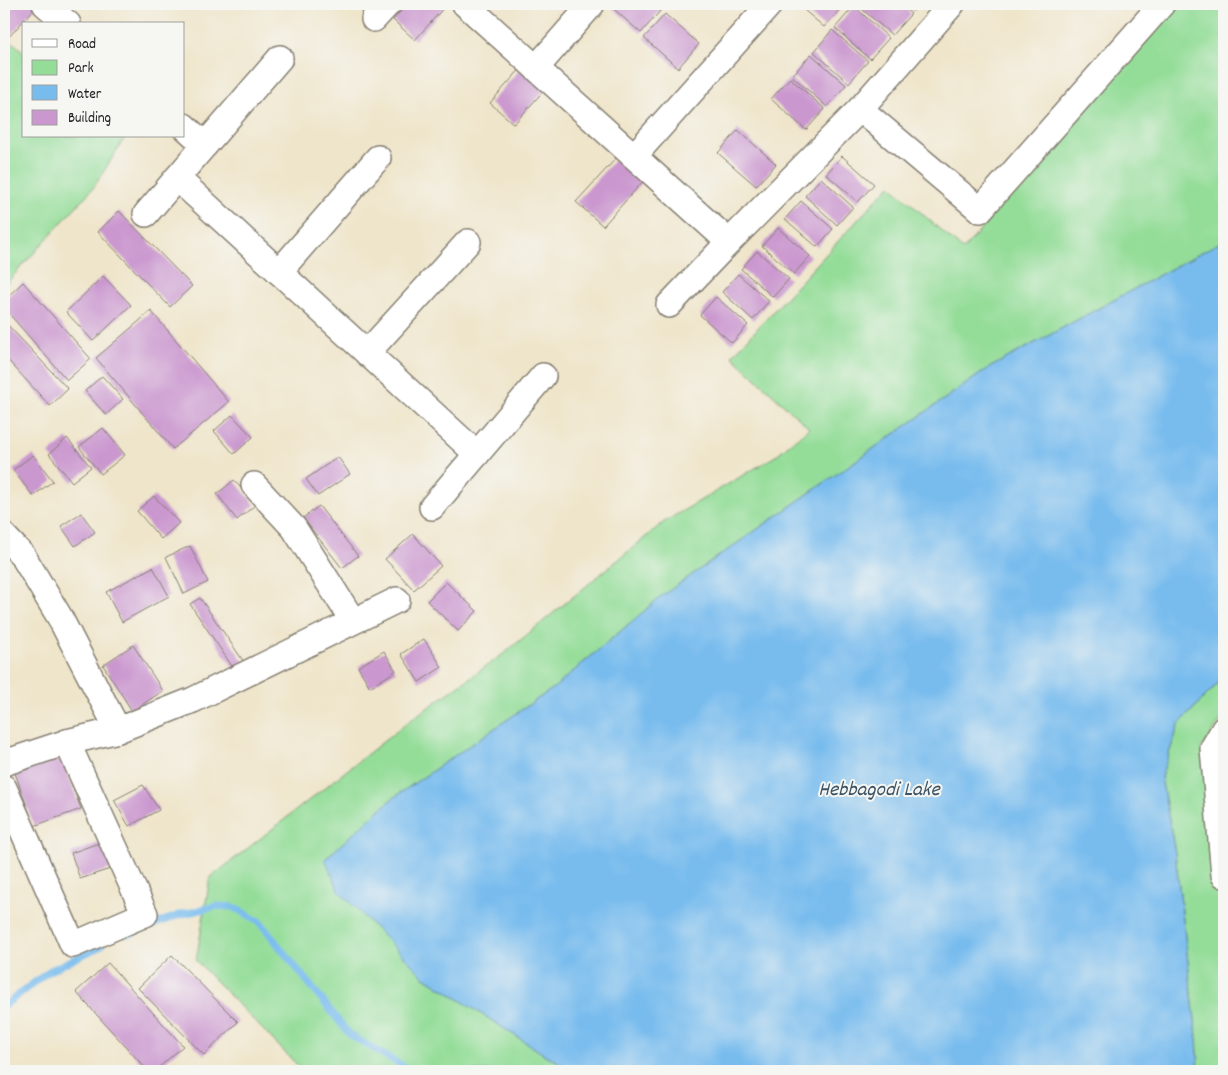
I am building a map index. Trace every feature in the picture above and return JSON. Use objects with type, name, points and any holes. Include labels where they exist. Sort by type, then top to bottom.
[{"type":"street","points":[[46,4],[66,22]]},
{"type":"street","points":[[464,4],[730,242]]},
{"type":"street","points":[[536,68],[592,4]]},
{"type":"street","points":[[634,156],[770,4]]},
{"type":"street","points":[[669,305],[860,109],[952,4]]},
{"type":"street","points":[[860,109],[980,210],[1162,4]]},
{"type":"street","points":[[146,214],[280,58]]},
{"type":"street","points":[[185,127],[204,145]]},
{"type":"street","points":[[279,272],[378,158]]},
{"type":"street","points":[[177,178],[476,454]]},
{"type":"street","points":[[367,353],[468,242]]},
{"type":"street","points":[[432,507],[543,376]]},
{"type":"street","points":[[254,485],[294,528],[353,622]]},
{"type":"street","points":[[4,536],[22,556],[58,616],[118,730]]},
{"type":"street","points":[[4,763],[67,742],[118,730],[193,700],[398,600]]},
{"type":"street","points":[[1224,729],[1213,748],[1224,875]]},
{"type":"street","points":[[4,788],[73,945],[145,914],[67,742]]},
{"type":"green space","points":[[1179,4],[1218,4],[1224,9],[1224,240],[989,368],[663,595],[555,687],[393,798],[325,859],[423,976],[545,1055],[576,1071],[303,1071],[196,961],[210,878],[412,719],[506,652],[664,522],[774,457],[809,428],[732,356],[890,185],[963,250]]},
{"type":"green space","points":[[4,35],[22,50],[22,138],[124,139],[94,187],[4,286]]},
{"type":"green space","points":[[1224,677],[1224,716],[1201,749],[1224,920],[1224,1071],[1199,1071],[1197,1037],[1175,853],[1161,777],[1179,724]]},
{"type":"water","name":"Hebbagodi Lake","points":[[1224,240],[1224,677],[1179,724],[1161,777],[1175,853],[1197,1037],[1199,1071],[576,1071],[545,1055],[423,976],[339,891],[325,859],[393,798],[555,687],[663,595],[989,368]]},
{"type":"building","points":[[4,4],[32,4],[36,7],[6,40],[4,38]]},
{"type":"building","points":[[407,4],[447,4],[415,40],[393,20]]},
{"type":"building","points":[[608,4],[654,4],[661,10],[641,33]]},
{"type":"building","points":[[797,4],[843,4],[844,5],[824,27]]},
{"type":"building","points":[[856,4],[899,4],[911,14],[892,35]]},
{"type":"building","points":[[905,4],[920,4],[913,11]]},
{"type":"building","points":[[854,6],[889,38],[870,59],[835,28]]},
{"type":"building","points":[[665,14],[699,44],[678,68],[644,38]]},
{"type":"building","points":[[832,30],[868,61],[849,83],[814,52]]},
{"type":"building","points":[[811,54],[846,85],[827,107],[792,76]]},
{"type":"building","points":[[523,66],[547,87],[514,124],[490,103]]},
{"type":"building","points":[[790,78],[825,109],[806,130],[771,99]]},
{"type":"building","points":[[738,130],[776,164],[756,186],[718,153]]},
{"type":"building","points":[[620,154],[646,178],[603,226],[576,202]]},
{"type":"building","points":[[842,156],[874,184],[858,202],[826,174]]},
{"type":"building","points":[[821,178],[853,207],[837,225],[805,196]]},
{"type":"building","points":[[801,201],[833,229],[817,247],[785,219]]},
{"type":"building","points":[[119,211],[192,286],[170,307],[98,232]]},
{"type":"building","points":[[778,228],[810,256],[794,274],[762,246]]},
{"type":"building","points":[[757,251],[789,279],[773,297],[741,269]]},
{"type":"building","points":[[738,274],[769,301],[753,320],[722,292]]},
{"type":"building","points":[[103,276],[131,305],[93,341],[66,312]]},
{"type":"building","points":[[23,282],[91,359],[67,380],[4,308],[4,300]]},
{"type":"building","points":[[716,297],[748,325],[732,343],[700,315]]},
{"type":"building","points":[[151,311],[229,402],[173,449],[96,358]]},
{"type":"building","points":[[4,321],[68,389],[50,406],[4,356]]},
{"type":"building","points":[[102,376],[123,399],[106,415],[85,391]]},
{"type":"building","points":[[232,415],[253,437],[234,454],[214,431]]},
{"type":"building","points":[[103,428],[125,455],[101,474],[79,447]]},
{"type":"building","points":[[67,438],[91,467],[72,482],[49,454]]},
{"type":"building","points":[[33,455],[53,481],[33,496],[13,470]]},
{"type":"building","points":[[338,457],[350,474],[318,496],[306,479]]},
{"type":"building","points":[[234,480],[255,505],[237,520],[217,494]]},
{"type":"building","points":[[154,496],[179,523],[161,539],[137,511]]},
{"type":"building","points":[[319,506],[358,556],[342,568],[303,518]]},
{"type":"building","points":[[81,513],[95,532],[75,546],[61,526]]},
{"type":"building","points":[[413,534],[441,566],[414,590],[385,559]]},
{"type":"building","points":[[190,546],[208,582],[184,594],[166,557]]},
{"type":"building","points":[[153,567],[169,596],[122,622],[106,592]]},
{"type":"building","points":[[446,582],[477,611],[458,631],[427,601]]},
{"type":"building","points":[[200,598],[244,662],[234,669],[190,604]]},
{"type":"building","points":[[424,639],[442,667],[419,682],[401,654]]},
{"type":"building","points":[[133,645],[163,691],[132,711],[103,665]]},
{"type":"building","points":[[384,651],[396,671],[370,687],[358,667]]},
{"type":"building","points":[[61,757],[81,809],[34,826],[15,773]]},
{"type":"building","points":[[143,785],[159,810],[129,826],[114,800]]},
{"type":"building","points":[[104,841],[113,868],[80,879],[71,853]]},
{"type":"building","points":[[172,955],[238,1022],[204,1055],[138,988]]},
{"type":"building","points":[[108,963],[183,1046],[155,1071],[148,1071],[76,992]]},
{"type":"waterway","points":[[129,934],[179,915],[217,906],[233,907],[259,921],[350,1035],[411,1071]]},
{"type":"waterway","points":[[4,1006],[49,971],[101,946]]}]
